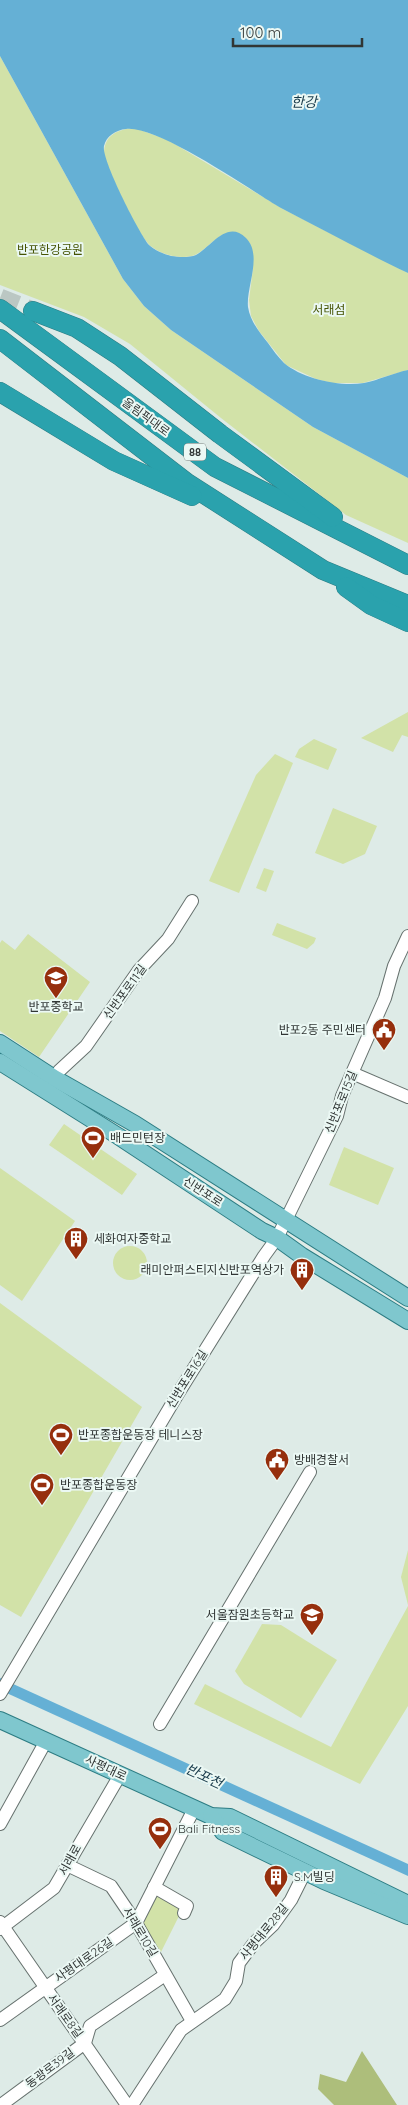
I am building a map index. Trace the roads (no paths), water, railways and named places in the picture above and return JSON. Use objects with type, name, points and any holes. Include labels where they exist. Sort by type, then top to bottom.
[{"type":"highway","name":"올림픽대로","points":[[0,309],[215,467],[408,565]]},
{"type":"highway","points":[[33,311],[77,328],[120,356],[220,434],[331,515],[363,542]]},
{"type":"highway","name":"88","points":[[0,338],[187,483],[323,570],[408,605]]},
{"type":"highway","name":"88","points":[[0,351],[147,453]]},
{"type":"highway","points":[[0,392],[114,461],[242,518]]},
{"type":"highway","points":[[323,570],[371,605],[408,622]]},
{"type":"main road","name":"신반포로","points":[[0,1043],[54,1078],[135,1124],[408,1298]]},
{"type":"main road","name":"신반포로","points":[[0,1062],[118,1136],[262,1231],[278,1238],[302,1256],[408,1321]]},
{"type":"main road","name":"사평대로","points":[[0,1720],[211,1816],[230,1817],[408,1904]]},
{"type":"main road","name":"사평대로","points":[[211,1816],[223,1832],[305,1872],[408,1916]]},
{"type":"street","name":"신반포로11길","points":[[54,1078],[59,1070],[86,1046],[139,970],[168,939],[192,901]]},
{"type":"street","name":"신반포로15길","points":[[286,1220],[337,1116],[342,1096],[385,998],[394,966],[408,936]]},
{"type":"street","points":[[352,1073],[408,1097]]},
{"type":"street","name":"신반포로16길","points":[[1,1693],[179,1392],[264,1256],[278,1238],[286,1220]]},
{"type":"street","points":[[160,1724],[310,1472]]},
{"type":"street","points":[[0,1824],[46,1741]]},
{"type":"street","name":"서래로","points":[[1,1926],[54,1888],[120,1775]]},
{"type":"street","name":"사평대로26길","points":[[0,2020],[136,1923],[194,1808]]},
{"type":"street","name":"서래로10길","points":[[67,1865],[111,1886],[136,1923],[192,2022]]},
{"type":"street","name":"사평대로28길","points":[[132,2105],[181,2030],[224,1999],[236,1981],[239,1963],[254,1943],[273,1925],[290,1900],[305,1872]]},
{"type":"street","points":[[154,1887],[187,1906],[184,1913]]},
{"type":"street","name":"서래로8길","points":[[1,1926],[127,2105]]},
{"type":"street","name":"동광로39길","points":[[1,2105],[85,2043],[90,2026],[166,1975]]},
{"type":"water","name":"한강","points":[[0,0],[408,0],[408,273],[281,208],[204,160],[159,137],[141,131],[126,129],[112,134],[104,146],[108,165],[122,196],[144,238],[154,249],[171,256],[190,257],[202,251],[226,233],[239,233],[246,238],[251,245],[254,262],[248,299],[249,312],[259,331],[284,363],[292,369],[322,381],[344,384],[364,383],[408,370],[408,478],[313,427],[171,330],[144,306],[123,279],[0,56]]},
{"type":"water","name":"반포천","points":[[0,1678],[408,1864],[408,1876],[0,1690]]},
{"type":"tunnel","points":[[0,298],[33,311]]},
{"type":"place","name":"반포중학교","points":[[56,999]]},
{"type":"place","name":"반포2동 주민센터","points":[[384,1051]]},
{"type":"place","name":"배드민턴장","points":[[93,1159]]},
{"type":"place","name":"세화여자중학교","points":[[76,1260]]},
{"type":"place","name":"래미안퍼스티지신반포역상가","points":[[302,1291]]},
{"type":"place","name":"반포종합운동장 테니스장","points":[[61,1456]]},
{"type":"place","name":"방배경찰서","points":[[277,1481]]},
{"type":"place","name":"반포종합운동장","points":[[42,1506]]},
{"type":"place","name":"서울잠원초등학교","points":[[312,1636]]},
{"type":"place","name":"Bali Fitness","points":[[160,1850]]},
{"type":"place","name":"S.M빌딩","points":[[276,1898]]},
{"type":"park label","name":"반포한강공원","points":[[50,250]]},
{"type":"park label","name":"서래섬","points":[[329,310]]}]
